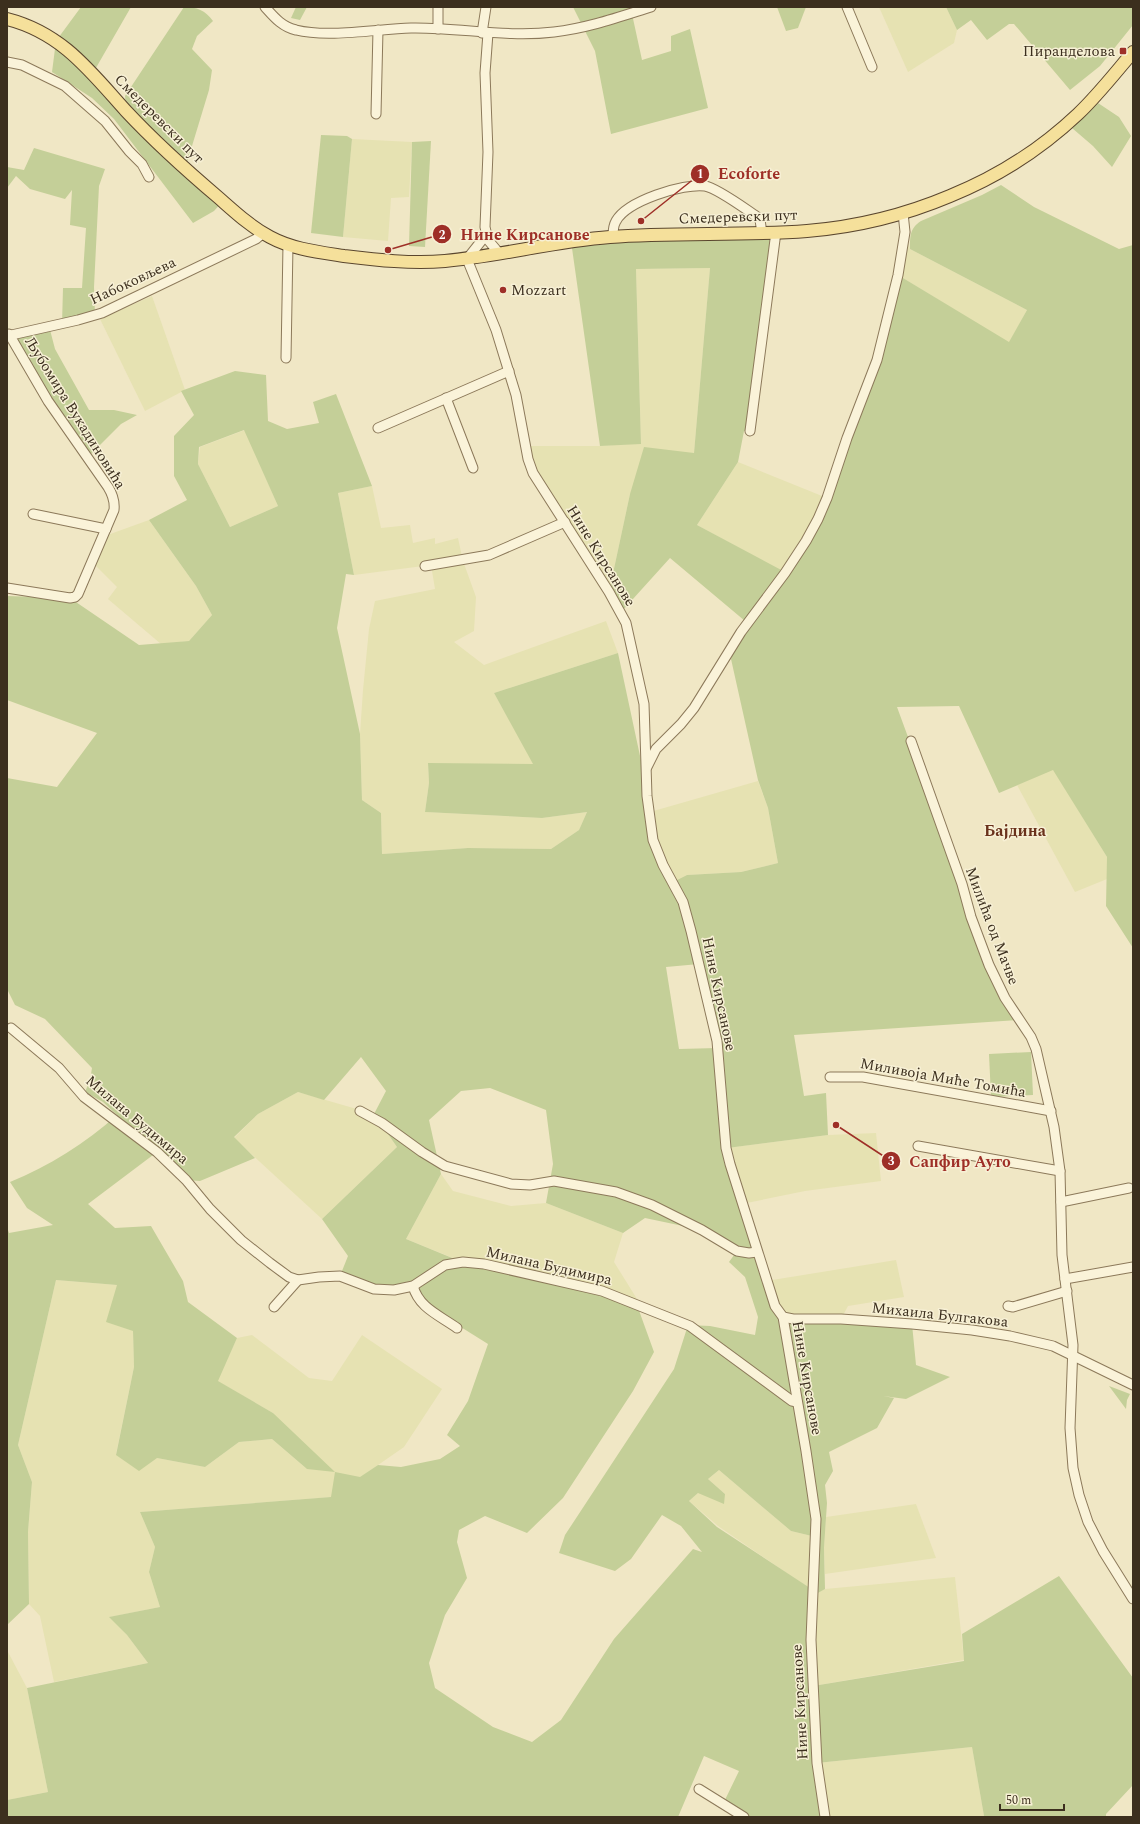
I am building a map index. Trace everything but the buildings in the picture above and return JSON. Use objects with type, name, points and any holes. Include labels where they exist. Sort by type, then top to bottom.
[{"type":"main road","name":"Смедеревски пут","points":[[7,19],[42,32],[73,54],[165,151],[232,209],[263,233],[288,244],[328,254],[409,262],[437,262],[467,259],[571,241],[613,236],[762,233],[843,226],[903,213],[964,190],[1024,157],[1080,112],[1133,52]]},
{"type":"street","points":[[265,7],[285,26],[297,31],[320,33],[438,29],[485,33],[536,33],[565,31],[605,23],[651,7]]},
{"type":"street","points":[[438,7],[438,29]]},
{"type":"street","points":[[486,7],[485,73],[488,152],[486,234],[491,244],[500,253]]},
{"type":"street","points":[[847,7],[872,67]]},
{"type":"street","points":[[376,114],[378,30]]},
{"type":"street","points":[[7,62],[22,65],[65,86],[105,121],[129,151],[142,164],[149,177]]},
{"type":"street","points":[[613,236],[615,223],[622,214],[659,194],[691,186],[706,186],[756,216],[760,220],[762,233]]},
{"type":"street","points":[[646,772],[653,753],[694,708],[741,632],[785,572],[818,519],[827,498],[846,438],[876,360],[898,275],[905,232],[903,213]]},
{"type":"street","points":[[750,431],[776,232]]},
{"type":"street","name":"Набоковљева","points":[[8,335],[78,320],[102,313],[256,239],[263,233]]},
{"type":"street","points":[[467,259],[486,234]]},
{"type":"street","points":[[286,358],[288,244]]},
{"type":"street","name":"Нине Кирсанове","points":[[467,259],[496,330],[509,371],[516,395],[530,467],[540,487],[565,522],[612,597],[626,623],[644,704],[646,772],[653,840],[662,865],[683,902],[712,1019],[717,1041],[726,1148],[731,1172],[775,1306],[783,1317],[814,1495],[816,1519],[811,1640],[817,1763],[825,1817]]},
{"type":"street","name":"Љубомира Вукадиновића","points":[[7,588],[70,598],[75,597],[78,594],[114,510],[114,500],[110,490],[48,401],[8,335]]},
{"type":"street","points":[[378,428],[509,371]]},
{"type":"street","points":[[446,398],[473,468]]},
{"type":"street","points":[[33,514],[106,529]]},
{"type":"street","points":[[425,566],[489,555],[565,522]]},
{"type":"street","name":"Милића од Мачве","points":[[911,741],[987,960],[1004,998],[1034,1043],[1051,1111],[1060,1171],[1061,1251],[1072,1333],[1073,1355],[1070,1387],[1071,1453],[1079,1495],[1088,1522],[1095,1537],[1133,1599]]},
{"type":"street","name":"Милана Будимира","points":[[11,1028],[59,1068],[84,1097],[157,1152],[186,1180],[210,1209],[242,1240],[270,1263],[298,1280],[340,1276],[374,1289],[394,1290],[413,1286],[445,1265],[462,1262],[484,1264],[602,1291],[690,1326],[792,1401],[797,1402]]},
{"type":"street","name":"Миливоја Миће Томића","points":[[830,1077],[863,1077],[1051,1111]]},
{"type":"street","points":[[360,1111],[382,1123],[422,1152],[445,1166],[511,1184],[530,1185],[554,1181],[616,1192],[659,1208],[702,1230],[737,1251],[749,1253],[757,1252]]},
{"type":"street","points":[[918,1146],[1060,1171]]},
{"type":"street","points":[[1061,1202],[1129,1188]]},
{"type":"street","points":[[1065,1279],[1133,1267]]},
{"type":"street","points":[[274,1307],[298,1280]]},
{"type":"street","points":[[413,1286],[421,1303],[456,1328]]},
{"type":"street","points":[[1008,1306],[1013,1307],[1067,1291]]},
{"type":"street","name":"Михаила Булгакова","points":[[783,1317],[793,1319],[840,1319],[912,1324],[972,1330],[1031,1341],[1053,1346],[1133,1385]]},
{"type":"street","points":[[699,1789],[744,1817]]},
{"type":"shaded area","points":[[879,7],[946,7],[957,30],[954,43],[908,72]]},
{"type":"shaded area","points":[[352,139],[412,142],[409,197],[391,198],[388,241],[343,237]]},
{"type":"shaded area","points":[[905,232],[910,249],[1027,310],[1009,343],[898,275]]},
{"type":"shaded area","points":[[710,268],[694,453],[630,494],[609,592],[540,487],[525,446],[600,446],[641,443],[636,269]]},
{"type":"shaded area","points":[[152,296],[185,390],[145,411],[100,319]]},
{"type":"shaded area","points":[[245,430],[278,506],[230,527],[198,464],[200,447]]},
{"type":"shaded area","points":[[738,462],[827,498],[785,573],[697,525]]},
{"type":"shaded area","points":[[372,486],[381,528],[410,525],[413,543],[435,538],[435,544],[458,538],[463,561],[476,597],[474,631],[454,642],[484,665],[606,621],[618,653],[494,693],[534,764],[428,764],[429,783],[425,812],[542,818],[587,812],[579,830],[551,849],[468,848],[382,854],[381,813],[362,800],[360,734],[369,629],[375,601],[435,589],[431,565],[354,575],[338,493]]},
{"type":"shaded area","points":[[149,520],[196,586],[212,615],[189,641],[161,644],[108,599],[117,587],[92,562],[102,537]]},
{"type":"shaded area","points":[[1053,769],[1107,857],[1107,879],[1075,892],[1017,785]]},
{"type":"shaded area","points":[[758,781],[768,808],[778,863],[741,872],[687,875],[673,882],[665,870],[650,812]]},
{"type":"shaded area","points":[[298,1092],[374,1114],[397,1147],[322,1219],[234,1138],[258,1114]]},
{"type":"shaded area","points":[[876,1133],[881,1181],[805,1191],[742,1204],[726,1148],[828,1135]]},
{"type":"shaded area","points":[[441,1174],[453,1191],[511,1206],[546,1203],[623,1233],[614,1262],[642,1307],[463,1262],[406,1239]]},
{"type":"shaded area","points":[[896,1260],[904,1297],[848,1306],[841,1319],[783,1317],[766,1281]]},
{"type":"shaded area","points":[[56,1280],[117,1285],[133,1331],[134,1367],[116,1454],[157,1458],[205,1467],[239,1442],[272,1439],[307,1469],[273,1413],[217,1381],[237,1338],[252,1335],[309,1378],[332,1381],[362,1335],[442,1389],[404,1447],[332,1497],[140,1512],[155,1547],[149,1572],[160,1607],[110,1617],[127,1635],[148,1663],[54,1682],[40,1616],[29,1604],[28,1532],[32,1482],[18,1445]]},
{"type":"shaded area","points":[[719,1470],[791,1531],[816,1537],[813,1591],[718,1526],[689,1501],[698,1493],[725,1494],[708,1479]]},
{"type":"shaded area","points":[[916,1504],[936,1558],[825,1574],[824,1548],[826,1517]]},
{"type":"shaded area","points":[[955,1577],[964,1660],[813,1686],[816,1593],[825,1589]]},
{"type":"shaded area","points":[[8,1652],[27,1688],[48,1792],[7,1800]]},
{"type":"shaded area","points":[[972,1747],[984,1816],[825,1817],[817,1763]]},
{"type":"green space","points":[[81,7],[131,7],[93,73],[126,110],[125,96],[184,7],[200,10],[207,14],[213,21],[197,36],[192,49],[212,70],[209,90],[185,169],[223,201],[214,211],[193,223],[114,119],[92,98],[52,72],[56,41]]},
{"type":"green space","points":[[296,7],[307,7],[300,20],[291,18]]},
{"type":"green space","points":[[573,7],[645,7],[632,14],[642,60],[671,51],[671,36],[690,29],[708,108],[611,134],[595,51]]},
{"type":"green space","points":[[777,7],[806,7],[798,28],[786,31]]},
{"type":"green space","points":[[946,7],[1133,7],[1133,25],[1100,66],[1070,90],[1014,24],[1009,24],[987,40],[971,20],[957,30]]},
{"type":"green space","points":[[1098,103],[1119,117],[1131,136],[1112,167],[1093,146],[1072,128]]},
{"type":"green space","points":[[321,135],[347,136],[352,139],[343,237],[311,233]]},
{"type":"green space","points":[[431,141],[425,247],[409,246],[412,142]]},
{"type":"green space","points":[[34,148],[105,169],[99,186],[94,287],[95,315],[62,324],[63,288],[82,288],[86,228],[70,225],[72,190],[65,199],[30,189],[16,176],[7,188],[7,167],[24,170]]},
{"type":"green space","points":[[1001,185],[1034,207],[1119,249],[1133,245],[1133,948],[1106,906],[1107,857],[1053,770],[999,793],[959,706],[897,707],[962,884],[971,917],[1019,1020],[794,1035],[804,1096],[826,1093],[828,1135],[727,1148],[783,1317],[912,1324],[916,1365],[950,1377],[906,1399],[883,1396],[894,1398],[877,1428],[829,1452],[833,1471],[825,1485],[827,1503],[824,1548],[825,1589],[816,1594],[813,1686],[964,1661],[962,1634],[1059,1576],[1133,1678],[1133,1785],[1106,1814],[1106,1817],[975,1817],[984,1816],[972,1747],[817,1763],[825,1817],[744,1817],[723,1804],[739,1771],[704,1756],[678,1817],[7,1817],[7,1800],[48,1792],[27,1688],[148,1663],[127,1635],[109,1617],[160,1607],[149,1572],[155,1547],[140,1512],[331,1497],[335,1472],[307,1469],[272,1439],[239,1442],[205,1467],[157,1458],[139,1471],[116,1455],[134,1367],[133,1331],[106,1322],[117,1285],[56,1280],[18,1445],[32,1482],[28,1532],[29,1604],[7,1625],[7,1227],[9,1233],[53,1225],[27,1208],[10,1182],[39,1169],[66,1153],[93,1135],[117,1115],[103,1102],[85,1092],[90,1080],[92,1068],[45,1019],[15,1005],[7,989],[7,778],[57,787],[97,733],[7,700],[7,596],[70,598],[139,645],[189,641],[212,615],[196,586],[149,520],[187,500],[174,476],[174,436],[194,415],[181,391],[235,371],[266,375],[268,421],[287,429],[319,423],[313,402],[336,394],[372,486],[338,493],[354,575],[346,574],[337,628],[360,734],[362,800],[381,813],[382,854],[468,848],[551,849],[579,830],[587,812],[542,818],[425,812],[429,783],[428,763],[533,764],[494,693],[618,653],[652,812],[653,840],[673,882],[687,875],[741,872],[778,863],[768,808],[758,780],[731,659],[745,621],[670,558],[623,610],[609,592],[630,494],[644,447],[694,453],[710,268],[636,269],[641,444],[600,446],[571,241],[776,232],[750,431],[744,431],[738,462],[697,525],[785,572],[806,541],[864,391],[898,275],[1009,342],[1027,310],[910,249],[911,233],[915,226],[921,221],[982,195]],"holes":[[[244,430],[278,506],[230,527],[198,464],[199,447]],[[699,964],[717,1048],[679,1049],[666,967]],[[361,1057],[386,1091],[374,1114],[397,1147],[322,1219],[348,1256],[340,1276],[394,1290],[413,1286],[421,1303],[448,1321],[488,1344],[468,1401],[447,1435],[460,1446],[440,1459],[401,1467],[378,1465],[360,1477],[335,1472],[273,1413],[218,1381],[237,1338],[188,1302],[183,1281],[151,1226],[115,1228],[88,1204],[157,1152],[186,1180],[200,1181],[255,1158],[234,1137],[258,1114],[298,1092],[324,1100]],[[490,1088],[546,1110],[553,1164],[546,1203],[623,1233],[645,1218],[702,1230],[737,1251],[729,1262],[745,1277],[758,1317],[755,1335],[710,1326],[688,1325],[674,1369],[565,1535],[559,1553],[615,1571],[631,1559],[662,1515],[681,1526],[702,1552],[693,1549],[614,1639],[561,1720],[532,1742],[493,1727],[435,1688],[429,1663],[445,1615],[467,1578],[457,1542],[459,1530],[485,1516],[527,1533],[563,1498],[633,1391],[654,1352],[637,1305],[484,1264],[462,1262],[406,1239],[441,1174],[429,1120],[461,1091]],[[719,1470],[791,1531],[816,1537],[813,1590],[717,1527],[689,1501],[698,1493],[724,1504],[725,1494],[708,1479]]]},
{"type":"green space","points":[[49,326],[55,349],[89,410],[114,410],[137,415],[121,424],[87,458],[9,334]]},
{"type":"green space","points":[[1031,1052],[1033,1095],[991,1097],[989,1054]]},
{"type":"green space","points":[[1109,1386],[1130,1394],[1127,1400],[1126,1409]]},
{"type":"place","name":"Пиранделова","points":[[1123,51]]},
{"type":"place","name":"Ecoforte","points":[[641,221]]},
{"type":"place","name":"Нине Кирсанове","points":[[388,250]]},
{"type":"place","name":"Mozzart","points":[[503,290]]},
{"type":"place","name":"Сапфир Ауто","points":[[836,1125]]},
{"type":"district","name":"Бајдина","points":[[1015,831]]}]
